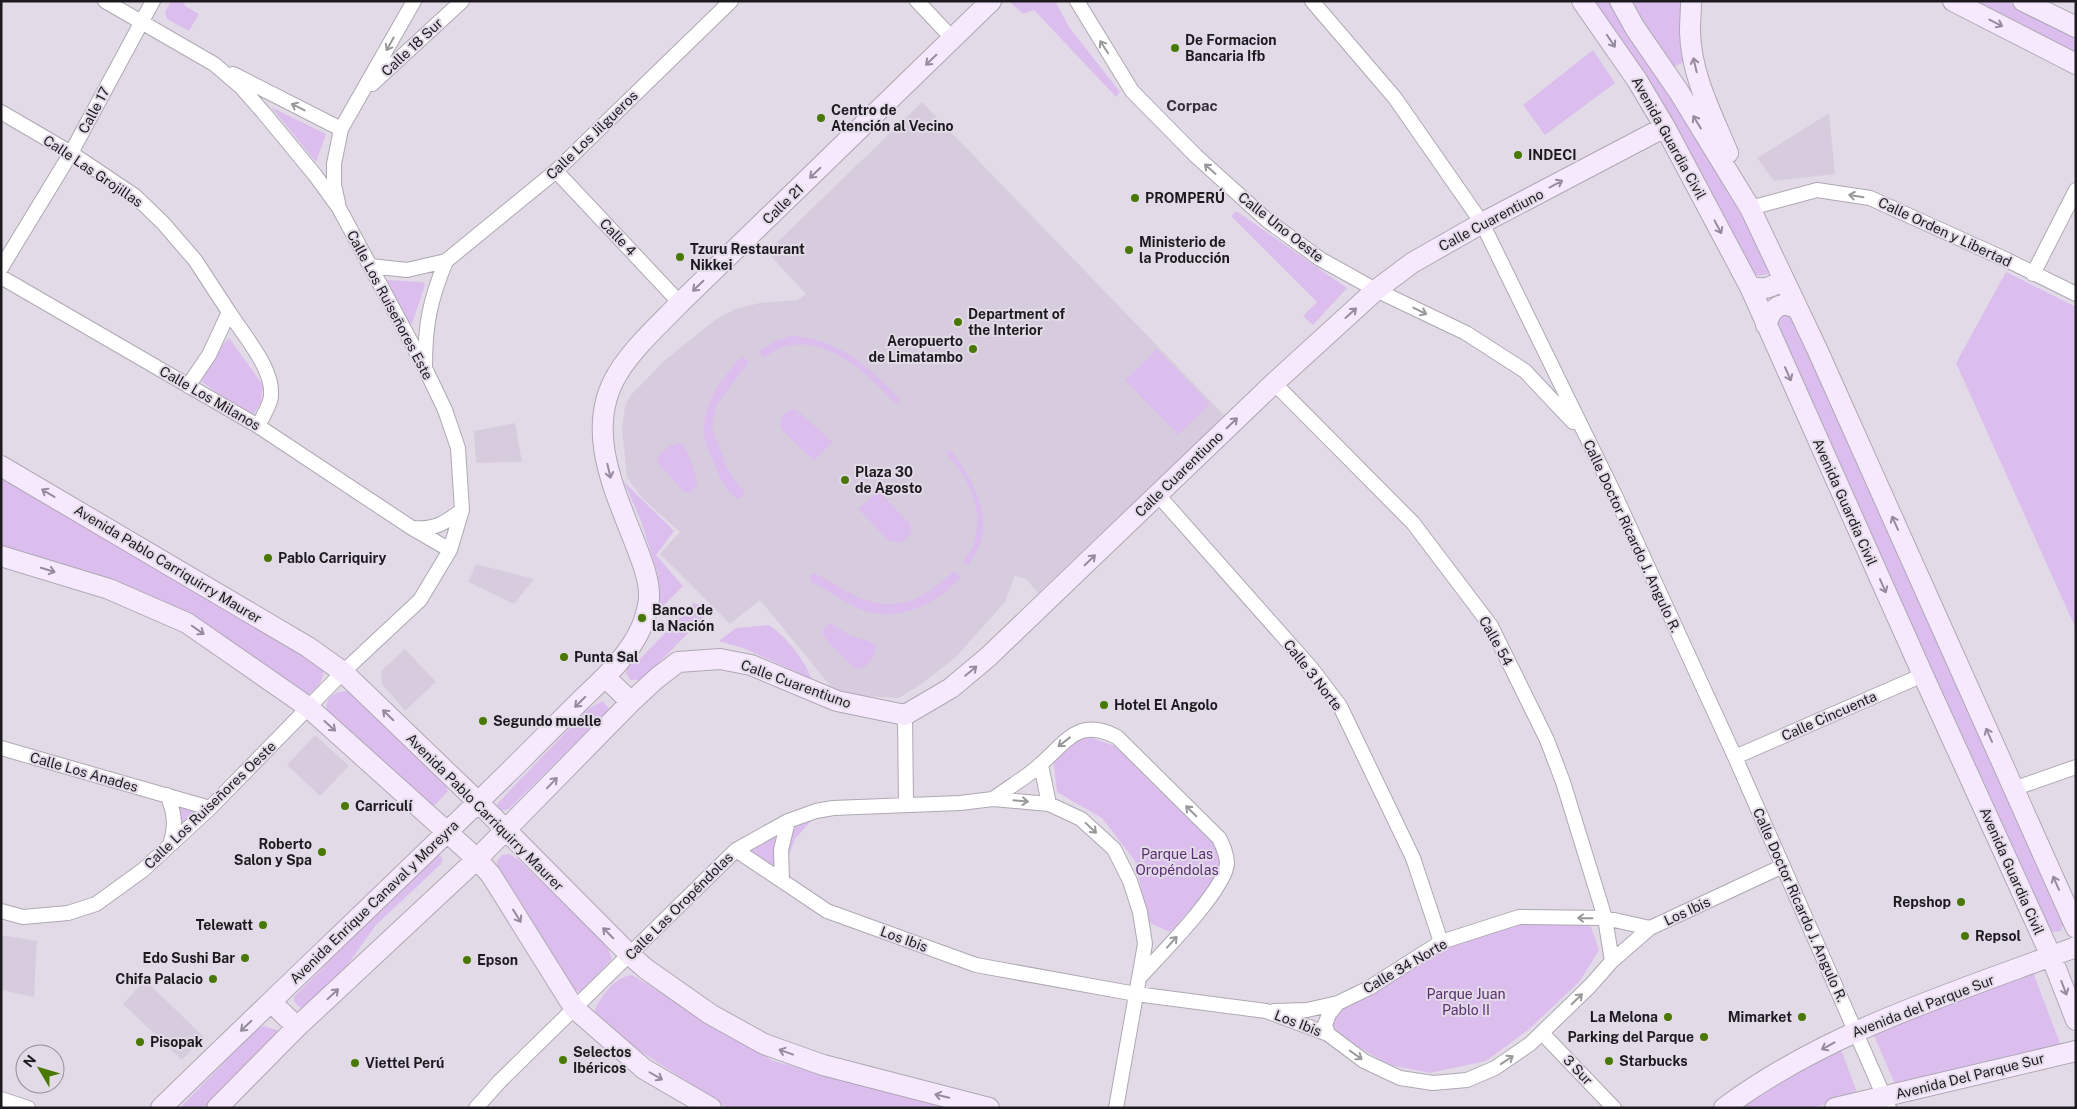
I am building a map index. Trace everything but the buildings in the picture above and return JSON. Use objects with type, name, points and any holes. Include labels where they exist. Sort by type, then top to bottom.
[{"type":"main road","name":"Calle 21","points":[[602,423],[608,395],[617,373],[640,344],[991,1]]},
{"type":"main road","name":"Avenida Guardia Civil","points":[[1582,1],[1637,80],[1665,127],[1750,287],[1922,675],[2051,956],[2076,1020]]},
{"type":"main road","name":"Avenida Guardia Civil","points":[[1620,1],[1634,28],[1679,92],[1750,208],[1798,309],[2076,928]]},
{"type":"main road","points":[[1692,1],[1690,33],[1700,84],[1750,208]]},
{"type":"main road","points":[[1953,1],[2076,64]]},
{"type":"main road","points":[[2023,1],[2076,27]]},
{"type":"main road","name":"Calle Cuarentiuno","points":[[631,702],[678,662],[720,659],[751,665],[837,701],[905,715],[951,688],[988,657],[1274,383],[1376,290],[1412,263],[1482,223],[1665,127]]},
{"type":"main road","points":[[1750,287],[1765,288],[1778,284],[1783,278],[1779,270]]},
{"type":"main road","points":[[1766,325],[1770,315],[1780,305],[1786,304],[1798,309]]},
{"type":"main road","name":"Avenida Enrique Canaval y Moreyra","points":[[161,1108],[605,677],[625,653],[640,630],[649,596],[641,559],[609,474],[602,423]]},
{"type":"main road","name":"Avenida Pablo Carriquirry Maurer","points":[[1,466],[308,647],[343,672],[478,802],[630,955],[646,969],[710,1014],[764,1044],[823,1065],[989,1108]]},
{"type":"main road","points":[[1,556],[109,589],[187,623],[308,707],[477,859],[491,875],[574,1008],[644,1069],[711,1108]]},
{"type":"main road","points":[[217,1108],[297,1028],[477,859],[631,702],[605,677]]},
{"type":"main road","name":"Avenida del Parque Sur","points":[[1724,1108],[1746,1091],[1855,1031],[2076,947]]},
{"type":"main road","points":[[271,1002],[297,1028]]},
{"type":"main road","name":"Avenida Del Parque Sur","points":[[1835,1108],[1887,1102],[2076,1050]]},
{"type":"street","name":"Calle Los Ruiseñores Este","points":[[105,1],[214,64],[241,87],[315,174],[339,208],[425,368],[445,410],[458,448],[462,510],[450,550],[420,600],[343,672]]},
{"type":"street","name":"Calle 17","points":[[1,268],[71,153],[153,1]]},
{"type":"street","points":[[339,208],[334,185],[334,164],[341,129],[414,1]]},
{"type":"street","name":"Calle 18 Sur","points":[[362,93],[462,1]]},
{"type":"street","name":"Calle Los Jilgueros","points":[[370,266],[408,270],[446,261],[556,171],[731,1]]},
{"type":"street","points":[[917,1],[953,39]]},
{"type":"street","name":"Calle Uno Oeste","points":[[1077,1],[1132,91],[1196,156],[1268,220],[1320,260],[1466,334],[1525,372],[1583,432]]},
{"type":"street","name":"Calle Doctor Ricardo J. Angulo R.","points":[[1312,1],[1396,98],[1482,223],[1614,493],[1735,757],[1887,1102]]},
{"type":"street","points":[[214,64],[341,129]]},
{"type":"street","name":"Calle Las Grojillas","points":[[1,112],[71,153],[136,196],[163,223],[195,260],[260,360],[272,384],[270,401],[258,426]]},
{"type":"street","name":"Calle 4","points":[[556,171],[680,303]]},
{"type":"street","name":"Calle Orden y Libertad","points":[[1750,208],[1817,190],[1870,198],[2076,294]]},
{"type":"street","points":[[2033,274],[2076,190]]},
{"type":"street","name":"Calle Los Jilgueros","points":[[425,368],[425,333],[434,290],[446,261]]},
{"type":"street","name":"Calle Los Milanos","points":[[1,277],[258,426],[412,528],[450,550]]},
{"type":"street","points":[[188,386],[209,355],[229,312]]},
{"type":"street","name":"Calle 54","points":[[1274,383],[1413,523],[1491,626],[1547,740],[1605,918],[1612,961]]},
{"type":"street","name":"Calle 3 Norte","points":[[1158,495],[1312,669],[1340,706],[1413,858],[1441,942]]},
{"type":"street","points":[[412,528],[424,529],[443,525],[462,510]]},
{"type":"street","name":"Calle Los Ruiseñores Oeste","points":[[1,912],[23,917],[68,913],[96,904],[143,870],[170,846],[210,808],[343,672]]},
{"type":"street","name":"Calle Cincuenta","points":[[1735,757],[1922,675]]},
{"type":"street","points":[[905,715],[906,804]]},
{"type":"street","name":"Calle Las Oropéndolas","points":[[994,799],[1041,764],[1064,740],[1084,730],[1104,730],[1117,737],[1219,838],[1225,851],[1227,863],[1224,874],[1198,912],[1139,978]]},
{"type":"street","name":"Calle Los Anades","points":[[1,748],[210,808]]},
{"type":"street","points":[[1041,764],[1049,804]]},
{"type":"street","points":[[2013,789],[2076,767]]},
{"type":"street","points":[[167,795],[173,809],[175,831],[170,846]]},
{"type":"street","name":"Calle Las Oropéndolas","points":[[476,1108],[500,1081],[736,850],[788,821],[816,810],[906,804],[960,803],[994,799],[1049,804],[1081,820],[1114,849],[1130,880],[1140,912],[1145,944],[1116,1108]]},
{"type":"street","points":[[782,880],[782,850],[788,821]]},
{"type":"street","name":"Los Ibis","points":[[736,850],[827,911],[976,965],[1136,994],[1266,1011],[1328,1034],[1364,1061],[1400,1078],[1433,1084],[1467,1080],[1496,1068],[1530,1044],[1590,986],[1612,961],[1650,928],[1783,866]]},
{"type":"street","name":"Calle 34 Norte","points":[[1266,1011],[1307,1010],[1338,1003],[1369,988],[1441,942],[1519,917],[1605,918],[1650,928]]},
{"type":"street","points":[[1328,1034],[1325,1025],[1329,1014],[1338,1003]]},
{"type":"street","name":"3 Sur","points":[[1542,1033],[1614,1108]]},
{"type":"street","points":[[1,1099],[28,1108]]},
{"type":"shaded area","points":[[922,102],[1225,416],[1038,593],[1026,579],[1015,576],[1005,602],[956,657],[920,685],[899,698],[843,695],[832,688],[760,600],[730,624],[660,554],[680,532],[642,498],[627,477],[622,429],[625,405],[631,395],[664,361],[715,320],[735,309],[760,303],[797,300],[806,294],[767,252]]},
{"type":"shaded area","points":[[1829,113],[1835,174],[1774,181],[1757,158]]},
{"type":"shaded area","points":[[515,423],[522,462],[476,463],[474,431]]},
{"type":"shaded area","points":[[476,564],[534,579],[514,604],[468,582]]},
{"type":"shaded area","points":[[405,649],[436,682],[405,711],[382,684],[381,671]]},
{"type":"shaded area","points":[[315,735],[349,766],[320,796],[287,765]]},
{"type":"shaded area","points":[[1,935],[37,941],[34,997],[1,990]]},
{"type":"shaded area","points":[[145,980],[204,1037],[182,1060],[123,1004]]},
{"type":"green space","points":[[171,1],[184,1],[185,6],[199,14],[189,31],[167,19],[165,12]]},
{"type":"green space","points":[[1055,1],[1069,27],[1120,92],[1116,97],[1034,10],[1023,14],[1010,2]]},
{"type":"green space","points":[[1594,1],[1611,1],[1668,89],[1771,267],[1768,274],[1759,276],[1749,271]]},
{"type":"green space","points":[[1626,1],[1686,1],[1687,60],[1674,67],[1630,10]]},
{"type":"green space","points":[[1967,1],[2007,1],[2076,36],[2076,56]]},
{"type":"green space","points":[[1593,50],[1615,83],[1545,135],[1523,105]]},
{"type":"green space","points":[[271,107],[326,134],[316,162]]},
{"type":"green space","points":[[1236,211],[1347,288],[1313,325],[1303,316],[1317,302],[1231,216]]},
{"type":"green space","points":[[2006,272],[2076,307],[2076,629],[1956,363]]},
{"type":"green space","points":[[386,280],[423,282],[425,285],[412,324],[408,323],[385,284]]},
{"type":"green space","points":[[1784,314],[1793,316],[2064,922],[2061,931],[2049,932],[1775,320]]},
{"type":"green space","points":[[790,336],[823,342],[852,356],[901,400],[896,404],[859,369],[829,351],[813,346],[797,345],[780,348],[764,358],[758,351],[775,341]]},
{"type":"green space","points":[[229,338],[263,385],[261,402],[252,417],[202,382],[208,359]]},
{"type":"green space","points":[[1157,349],[1210,404],[1178,435],[1125,380]]},
{"type":"green space","points":[[742,356],[749,362],[717,404],[712,427],[727,467],[743,489],[745,495],[738,499],[726,489],[721,480],[707,447],[704,431],[705,419],[712,396]]},
{"type":"green space","points":[[793,409],[798,411],[833,442],[814,461],[781,429],[780,422],[782,416]]},
{"type":"green space","points":[[681,442],[686,450],[697,480],[696,487],[689,493],[683,491],[657,462],[657,457],[669,446]]},
{"type":"green space","points":[[950,449],[968,476],[981,505],[982,535],[977,550],[968,565],[963,561],[971,548],[976,534],[976,506],[964,478],[946,454]]},
{"type":"green space","points":[[1,473],[324,666],[320,683],[308,695],[269,671],[1,549]]},
{"type":"green space","points":[[624,482],[674,531],[656,555],[683,586],[658,611],[658,575],[641,521]]},
{"type":"green space","points":[[879,491],[911,525],[910,535],[901,543],[888,540],[858,509]]},
{"type":"green space","points":[[954,571],[961,577],[941,596],[915,609],[902,613],[888,614],[860,609],[812,583],[809,577],[814,573],[866,600],[892,604],[914,599],[925,594]]},
{"type":"green space","points":[[694,603],[700,605],[706,611],[704,617],[642,680],[630,680],[626,673],[627,667],[640,659]]},
{"type":"green space","points":[[830,623],[848,634],[876,644],[875,653],[868,664],[856,669],[828,643],[822,632]]},
{"type":"green space","points":[[769,625],[783,636],[794,649],[812,679],[743,648],[719,641],[736,628]]},
{"type":"green space","points":[[349,691],[445,784],[448,791],[433,807],[326,713],[327,703],[332,696],[339,692]]},
{"type":"green space","points":[[603,701],[609,709],[509,809],[500,811],[497,804],[588,709]]},
{"type":"green space","name":"Parque Las Oropéndolas","points":[[1089,737],[1115,746],[1207,835],[1221,856],[1218,878],[1170,932],[1148,922],[1135,861],[1102,818],[1057,792],[1053,757],[1074,742]]},
{"type":"green space","points":[[181,805],[199,809],[181,827],[177,810]]},
{"type":"green space","points":[[812,820],[795,839],[786,863],[792,880],[747,850],[792,821]]},
{"type":"green space","points":[[436,854],[443,859],[441,864],[376,925],[346,967],[303,1008],[299,1007],[294,1001],[294,997]]},
{"type":"green space","points":[[509,854],[519,860],[607,944],[612,959],[580,992],[571,988],[497,870],[497,861],[502,855]]},
{"type":"green space","name":"Parque Juan Pablo II","points":[[1581,922],[1591,927],[1599,950],[1580,981],[1528,1030],[1486,1061],[1430,1073],[1390,1065],[1339,1036],[1330,1020],[1340,1007],[1451,942],[1524,924]]},
{"type":"green space","points":[[2033,972],[2061,1046],[1895,1084],[1872,1031]]},
{"type":"green space","points":[[632,975],[773,1061],[955,1108],[727,1108],[622,1039],[593,1014],[608,989],[619,980]]},
{"type":"green space","points":[[264,1026],[277,1030],[277,1036],[204,1108],[180,1108],[258,1028]]},
{"type":"green space","points":[[1840,1047],[1858,1095],[1811,1108],[1734,1108]]},
{"type":"place","name":"De Formacion Bancaria Ifb","points":[[1175,48]]},
{"type":"place","name":"Centro de Atención al Vecino","points":[[821,118]]},
{"type":"place","name":"INDECI","points":[[1518,155]]},
{"type":"place","name":"PROMPERÚ","points":[[1135,198]]},
{"type":"place","name":"Ministerio de la Producción","points":[[1129,250]]},
{"type":"place","name":"Tzuru Restaurant Nikkei","points":[[680,257]]},
{"type":"place","name":"Department of the Interior","points":[[958,322]]},
{"type":"place","name":"Aeropuerto de Limatambo","points":[[973,349]]},
{"type":"place","name":"Plaza 30 de Agosto","points":[[845,480]]},
{"type":"place","name":"Pablo Carriquiry","points":[[268,558]]},
{"type":"place","name":"Banco de la Nación","points":[[642,618]]},
{"type":"place","name":"Punta Sal","points":[[564,657]]},
{"type":"place","name":"Hotel El Angolo","points":[[1104,705]]},
{"type":"place","name":"Segundo muelle","points":[[483,721]]},
{"type":"place","name":"Carriculí","points":[[345,806]]},
{"type":"place","name":"Roberto Salon y Spa","points":[[322,852]]},
{"type":"place","name":"Repshop","points":[[1961,902]]},
{"type":"place","name":"Telewatt","points":[[263,925]]},
{"type":"place","name":"Repsol","points":[[1965,936]]},
{"type":"place","name":"Edo Sushi Bar","points":[[245,958]]},
{"type":"place","name":"Epson","points":[[467,960]]},
{"type":"place","name":"Chifa Palacio","points":[[213,979]]},
{"type":"place","name":"La Melona","points":[[1668,1017]]},
{"type":"place","name":"Mimarket","points":[[1802,1017]]},
{"type":"place","name":"Parking del Parque","points":[[1704,1037]]},
{"type":"place","name":"Pisopak","points":[[140,1042]]},
{"type":"place","name":"Selectos Ibéricos","points":[[563,1060]]},
{"type":"place","name":"Starbucks","points":[[1609,1061]]},
{"type":"place","name":"Viettel Perú","points":[[355,1063]]},
{"type":"district","name":"Corpac","points":[[1192,106]]}]
